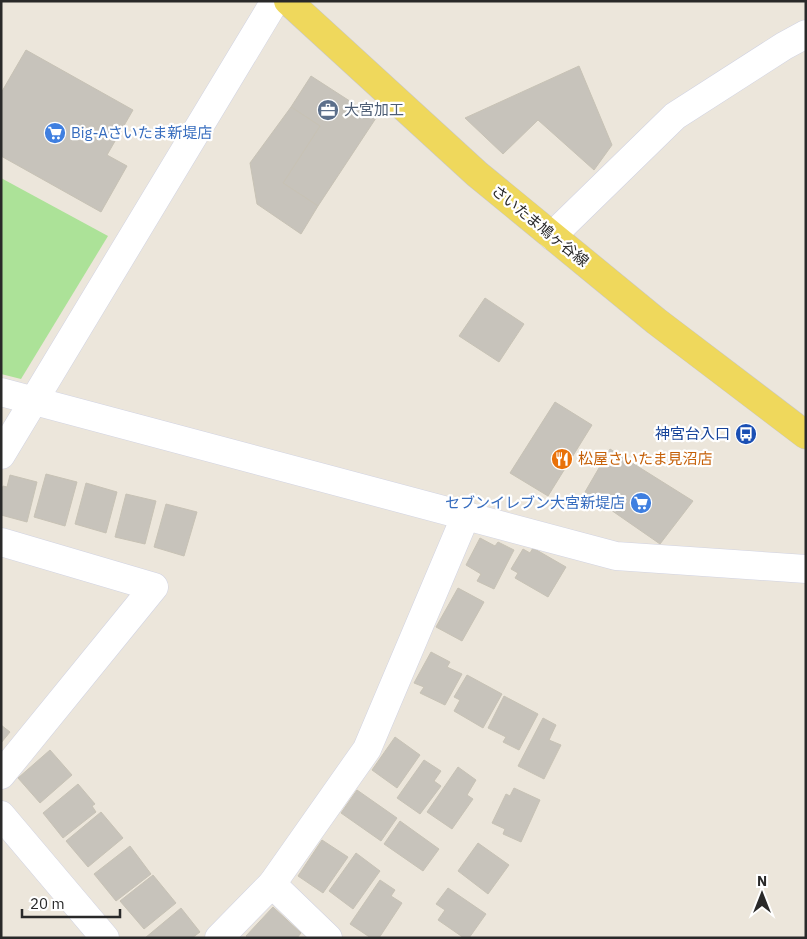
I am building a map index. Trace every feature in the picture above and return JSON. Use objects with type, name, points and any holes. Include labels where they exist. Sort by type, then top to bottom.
[{"type":"main road","name":"さいたま鳩ヶ谷線","points":[[288,1],[477,174],[656,321],[806,435]]},
{"type":"street","points":[[1,455],[275,1]]},
{"type":"street","points":[[552,236],[675,116],[784,46],[806,34]]},
{"type":"street","points":[[1,392],[616,556],[806,569]]},
{"type":"street","points":[[219,938],[272,884],[368,749],[466,516]]},
{"type":"street","points":[[1,542],[154,587],[1,775]]},
{"type":"street","points":[[1,815],[105,938]]},
{"type":"street","points":[[272,884],[328,938]]},
{"type":"green space","points":[[1,178],[108,236],[21,379],[1,374]]},
{"type":"building","points":[[26,50],[133,110],[107,155],[127,166],[101,212],[1,156],[1,93]]},
{"type":"building","points":[[579,66],[612,145],[594,170],[538,120],[503,154],[465,118]]},
{"type":"building","points":[[311,76],[376,118],[318,206],[283,183],[320,126],[291,107]]},
{"type":"building","points":[[291,107],[320,126],[283,183],[318,206],[301,234],[257,204],[250,163]]},
{"type":"building","points":[[485,298],[524,324],[499,362],[459,336]]},
{"type":"building","points":[[555,402],[592,425],[548,496],[510,473]]},
{"type":"building","points":[[610,449],[693,501],[660,544],[585,492]]},
{"type":"building","points":[[46,474],[77,482],[65,526],[34,517]]},
{"type":"building","points":[[10,475],[37,482],[27,522],[1,515],[1,493],[3,486],[7,487]]},
{"type":"building","points":[[86,483],[117,492],[106,533],[75,524]]},
{"type":"building","points":[[126,494],[156,501],[145,544],[115,537]]},
{"type":"building","points":[[166,504],[197,512],[184,556],[154,547]]},
{"type":"building","points":[[480,538],[495,546],[498,542],[514,550],[494,589],[477,581],[481,574],[466,565]]},
{"type":"building","points":[[533,548],[566,567],[548,597],[515,578],[518,573],[511,569],[523,549],[530,553]]},
{"type":"building","points":[[458,588],[484,602],[462,641],[436,627]]},
{"type":"building","points":[[431,652],[450,662],[447,667],[462,674],[445,705],[420,693],[424,687],[414,683]]},
{"type":"building","points":[[467,675],[502,694],[483,728],[454,711],[460,700],[454,697]]},
{"type":"building","points":[[504,696],[538,714],[519,750],[503,742],[506,737],[488,728]]},
{"type":"building","points":[[543,718],[556,725],[549,740],[561,745],[544,779],[518,766]]},
{"type":"building","points":[[1,725],[10,732],[1,743]]},
{"type":"building","points":[[395,737],[420,755],[397,788],[372,770]]},
{"type":"building","points":[[50,750],[72,775],[40,803],[18,778]]},
{"type":"building","points":[[424,760],[441,771],[434,781],[441,786],[420,814],[397,798]]},
{"type":"building","points":[[458,767],[476,780],[467,795],[473,799],[452,829],[427,812]]},
{"type":"building","points":[[78,784],[95,804],[92,806],[96,812],[63,838],[43,813]]},
{"type":"building","points":[[514,788],[540,800],[521,842],[503,834],[505,829],[492,823],[506,794],[510,796]]},
{"type":"building","points":[[357,790],[397,818],[381,841],[341,813]]},
{"type":"building","points":[[101,812],[123,838],[88,867],[66,841]]},
{"type":"building","points":[[400,821],[439,849],[423,871],[384,844]]},
{"type":"building","points":[[322,840],[348,857],[323,893],[298,876]]},
{"type":"building","points":[[478,843],[509,865],[488,894],[458,871]]},
{"type":"building","points":[[130,846],[151,874],[116,901],[94,874]]},
{"type":"building","points":[[356,853],[380,871],[353,909],[329,891]]},
{"type":"building","points":[[153,875],[176,903],[144,929],[120,901]]},
{"type":"building","points":[[380,880],[395,890],[391,896],[402,903],[379,938],[371,938],[350,924]]},
{"type":"building","points":[[448,888],[486,914],[469,938],[464,938],[438,920],[445,910],[436,904]]},
{"type":"building","points":[[273,907],[301,933],[297,938],[248,938],[246,936]]},
{"type":"building","points":[[181,908],[200,932],[192,938],[145,938]]},
{"type":"place","name":"大宮加工","points":[[328,110]]},
{"type":"place","name":"Big-Aさいたま新堤店","points":[[55,133]]},
{"type":"place","name":"神宮台入口","points":[[746,434]]},
{"type":"place","name":"松屋さいたま見沼店","points":[[562,459]]},
{"type":"place","name":"セブンイレブン大宮新堤店","points":[[641,503]]}]
